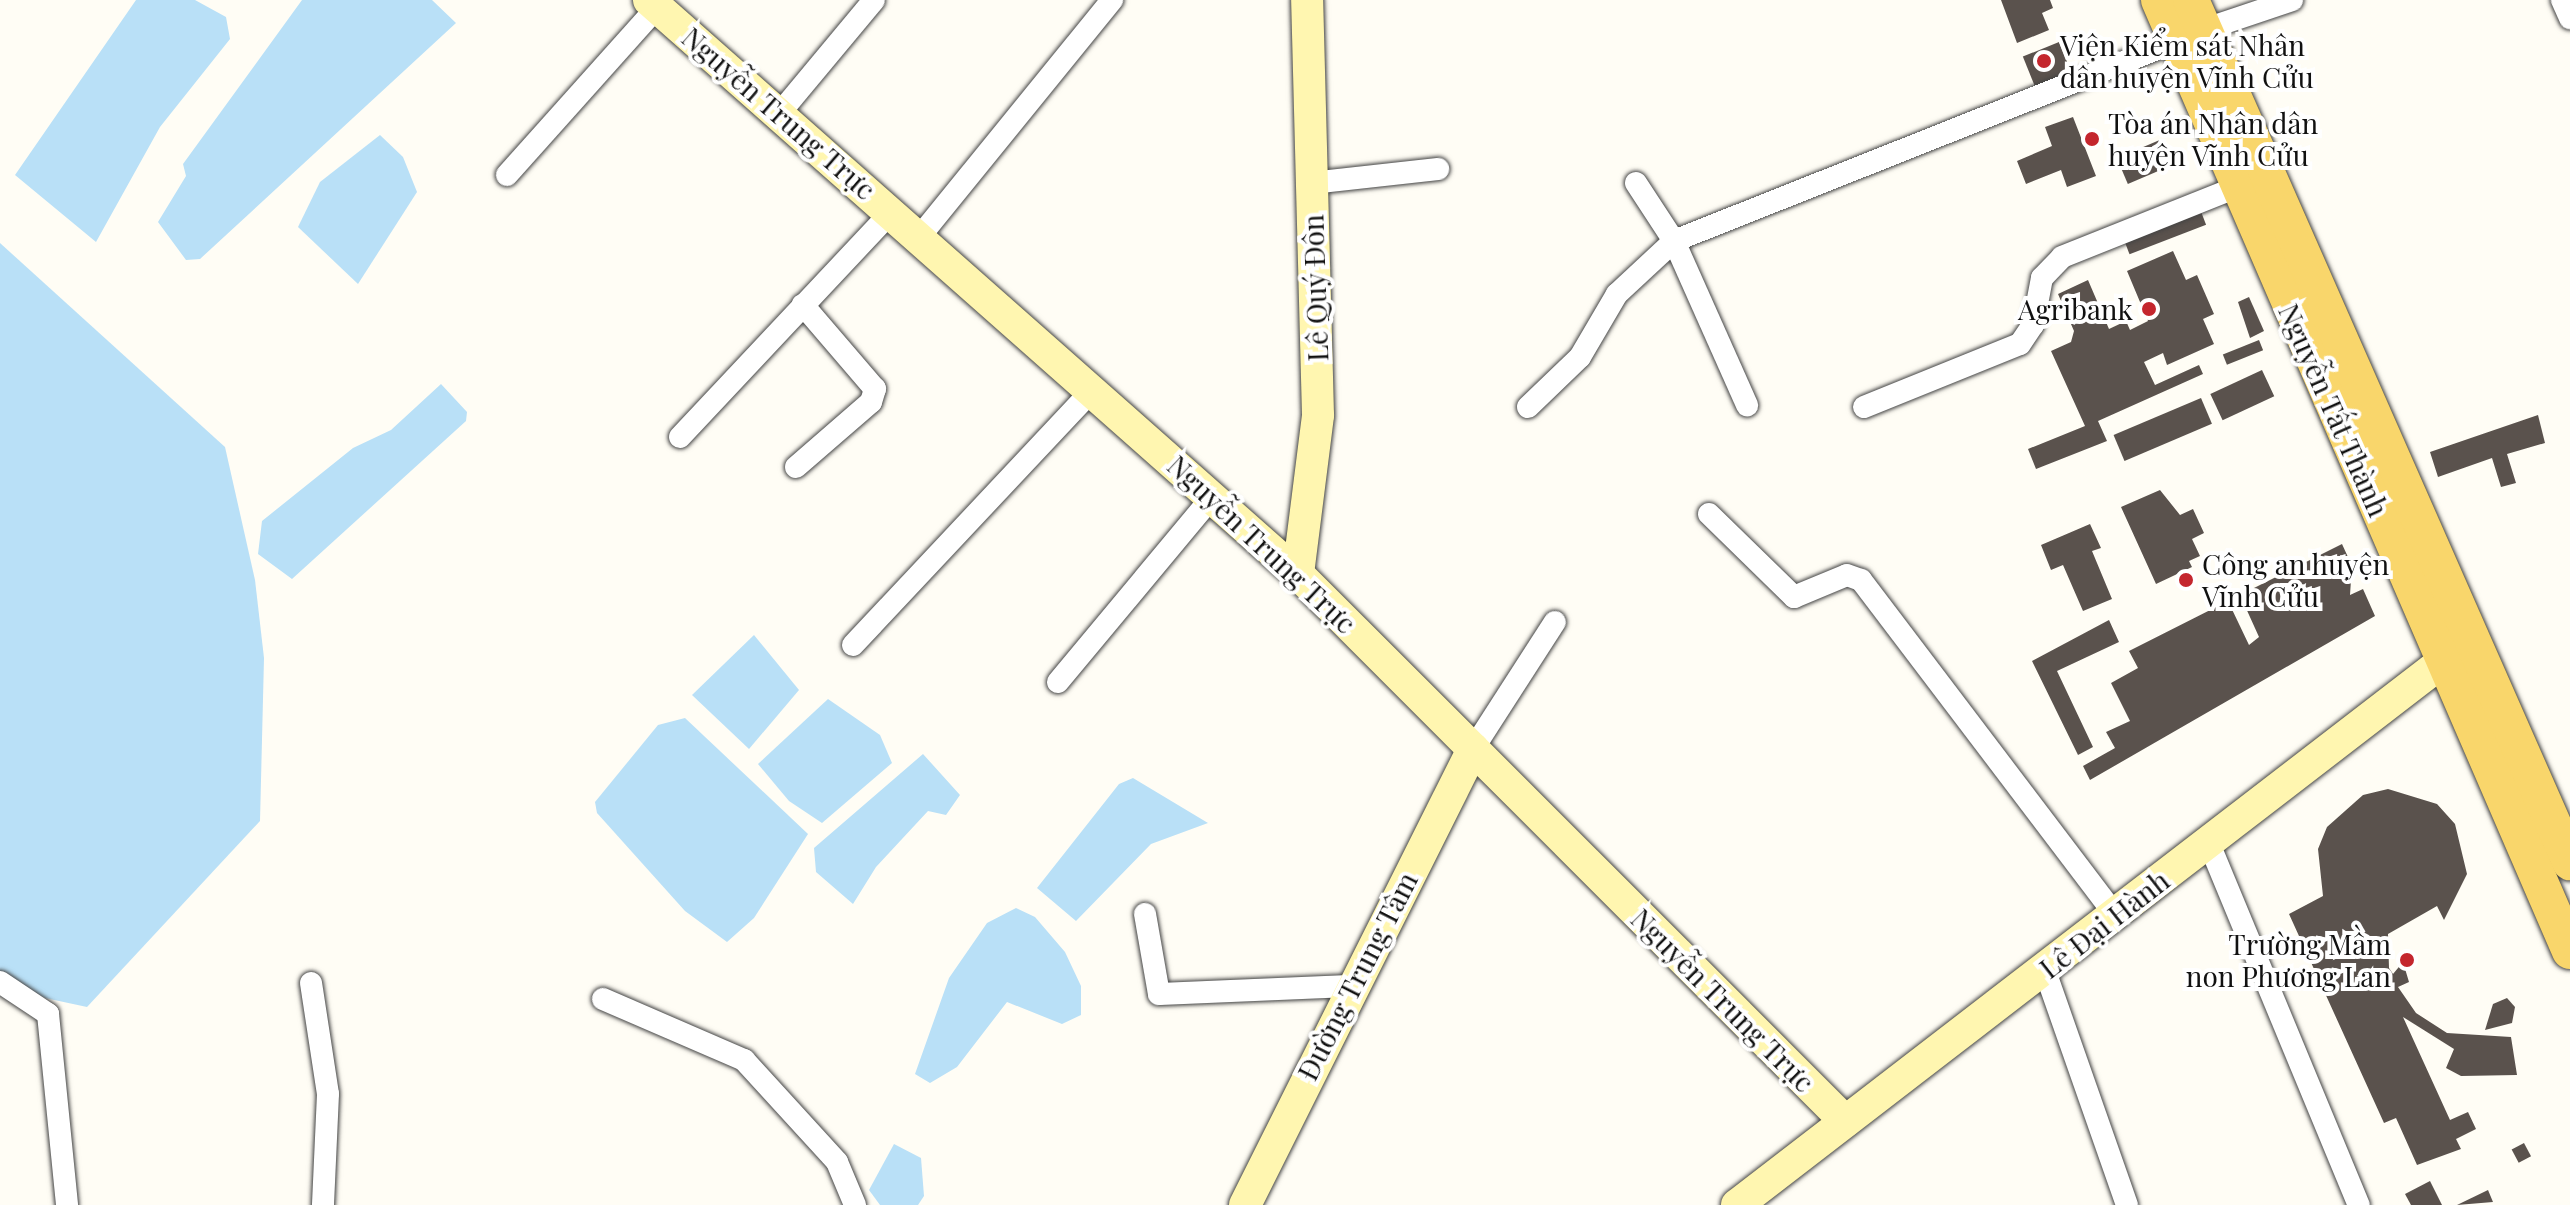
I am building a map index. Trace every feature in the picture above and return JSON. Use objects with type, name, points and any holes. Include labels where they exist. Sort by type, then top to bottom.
[{"type":"main road","name":"Nguyễn Tất Thành","points":[[2159,0],[2190,24],[2456,650],[2570,951]]},
{"type":"main road","name":"Nguyễn Tất Thành","points":[[2190,24],[2237,187],[2340,381]]},
{"type":"main road","name":"Nguyễn Tất Thành","points":[[2456,650],[2570,862]]},
{"type":"street","points":[[779,114],[874,0]]},
{"type":"street","points":[[921,235],[1112,0]]},
{"type":"street","name":"Lê Quý Đôn","points":[[1298,574],[1318,415],[1307,0]]},
{"type":"street","points":[[1528,407],[1580,357],[1617,294],[1674,241],[2190,24],[2292,0]]},
{"type":"street","points":[[2562,0],[2570,18]]},
{"type":"street","points":[[507,175],[653,4]]},
{"type":"street","name":"Nguyễn Trung Trực","points":[[653,4],[921,235],[1298,574],[1845,1121]]},
{"type":"street","points":[[1311,183],[1438,169]]},
{"type":"street","points":[[1636,183],[1674,241],[1747,405]]},
{"type":"street","points":[[1864,407],[2020,344],[2033,325],[2042,278],[2062,257],[2237,187]]},
{"type":"street","points":[[680,437],[892,211]]},
{"type":"street","points":[[796,467],[871,402],[875,389],[803,305]]},
{"type":"street","points":[[853,645],[1093,389]]},
{"type":"street","points":[[1058,682],[1213,496]]},
{"type":"street","points":[[1709,514],[1794,597],[1847,575],[1861,580],[2115,915]]},
{"type":"street","points":[[1473,749],[1555,622]]},
{"type":"street","name":"Lê Đại Hành","points":[[1737,1205],[2045,971],[2456,650]]},
{"type":"street","name":"Đường Trung Tâm","points":[[1245,1205],[1350,986],[1473,749]]},
{"type":"street","points":[[2208,841],[2359,1205]]},
{"type":"street","points":[[1145,914],[1159,994],[1350,986]]},
{"type":"street","points":[[2045,971],[2127,1205]]},
{"type":"street","points":[[0,982],[48,1014],[67,1205]]},
{"type":"street","points":[[311,983],[328,1094],[323,1205]]},
{"type":"street","points":[[603,999],[722,1049],[763,1076],[837,1162],[855,1205]]},
{"type":"water","points":[[136,0],[195,0],[226,17],[230,39],[160,127],[96,242],[15,175]]},
{"type":"water","points":[[302,0],[432,0],[456,23],[200,259],[186,260],[158,222],[186,176],[183,164]]},
{"type":"water","points":[[380,135],[403,157],[417,192],[358,284],[298,227],[320,182]]},
{"type":"water","points":[[0,243],[225,447],[255,580],[264,658],[260,821],[87,1007],[45,998],[0,974]]},
{"type":"water","points":[[441,384],[467,412],[466,421],[292,579],[258,554],[262,521],[353,448],[391,430]]},
{"type":"water","points":[[754,635],[799,690],[749,749],[692,695]]},
{"type":"water","points":[[828,699],[880,735],[892,763],[822,823],[789,801],[758,764]]},
{"type":"water","points":[[685,718],[808,834],[754,918],[727,942],[685,911],[597,813],[595,802],[658,725]]},
{"type":"water","points":[[923,754],[960,795],[946,815],[928,811],[876,867],[853,904],[816,872],[814,848]]},
{"type":"water","points":[[1133,778],[1208,823],[1151,844],[1076,921],[1037,888],[1119,784]]},
{"type":"water","points":[[1016,908],[1035,917],[1065,952],[1081,986],[1081,1015],[1062,1024],[1007,1002],[957,1067],[930,1083],[915,1074],[949,978],[987,923]]},
{"type":"water","points":[[894,1144],[921,1158],[924,1196],[918,1205],[880,1205],[869,1190]]},
{"type":"building","points":[[2001,0],[2050,0],[2053,8],[2042,13],[2049,30],[2017,43]]},
{"type":"building","points":[[2059,42],[2072,74],[2036,89],[2023,57]]},
{"type":"building","points":[[2073,117],[2096,176],[2067,187],[2061,170],[2026,184],[2017,161],[2052,146],[2045,127]]},
{"type":"building","points":[[2162,139],[2173,165],[2128,184],[2117,158]]},
{"type":"building","points":[[2200,209],[2206,225],[2130,254],[2123,238]]},
{"type":"building","points":[[2173,251],[2186,280],[2197,275],[2214,314],[2203,319],[2214,344],[2167,365],[2163,353],[2144,362],[2155,385],[2199,365],[2203,374],[2098,421],[2107,441],[2036,469],[2028,449],[2085,426],[2051,351],[2071,342],[2074,331],[2058,294],[2088,280],[2109,329],[2126,321],[2130,330],[2148,321],[2127,271]]},
{"type":"building","points":[[2249,297],[2264,331],[2250,338],[2238,302]]},
{"type":"building","points":[[2259,340],[2263,350],[2227,365],[2223,355]]},
{"type":"building","points":[[2262,370],[2274,396],[2223,420],[2210,394]]},
{"type":"building","points":[[2201,398],[2212,424],[2124,461],[2114,435]]},
{"type":"building","points":[[2538,415],[2545,443],[2507,454],[2516,483],[2501,487],[2492,458],[2438,477],[2430,452]]},
{"type":"building","points":[[2160,490],[2180,515],[2193,509],[2204,533],[2192,539],[2200,556],[2189,561],[2192,567],[2156,584],[2121,507]]},
{"type":"building","points":[[2090,524],[2101,548],[2092,551],[2112,599],[2083,611],[2063,565],[2051,570],[2041,545]]},
{"type":"building","points":[[2342,544],[2353,568],[2341,575],[2351,580],[2350,595],[2363,589],[2375,616],[2090,780],[2083,766],[2115,748],[2106,732],[2130,721],[2111,683],[2138,668],[2129,651],[2228,601],[2249,645],[2259,637],[2240,595]]},
{"type":"building","points":[[2109,620],[2119,642],[2057,671],[2093,747],[2078,755],[2032,661]]},
{"type":"building","points":[[2388,789],[2437,804],[2455,824],[2467,874],[2444,920],[2437,906],[2388,934],[2389,968],[2393,974],[2403,962],[2409,982],[2398,987],[2416,1013],[2447,1033],[2511,1037],[2517,1075],[2461,1076],[2446,1068],[2454,1049],[2403,1017],[2450,1120],[2468,1112],[2476,1129],[2456,1139],[2461,1149],[2417,1165],[2396,1118],[2384,1123],[2289,914],[2323,896],[2318,849],[2327,827],[2363,795]]},
{"type":"building","points":[[2507,998],[2515,1007],[2512,1023],[2485,1030],[2493,1004]]},
{"type":"building","points":[[2524,1143],[2531,1156],[2519,1163],[2512,1150]]},
{"type":"building","points":[[2430,1181],[2442,1205],[2411,1205],[2405,1194]]},
{"type":"building","points":[[2488,1190],[2493,1202],[2457,1205]]},
{"type":"place","name":"Viện Kiểm sát Nhân dân huyện Vĩnh Cửu","points":[[2044,61]]},
{"type":"place","name":"Tòa án Nhân dân huyện Vĩnh Cửu","points":[[2092,139]]},
{"type":"place","name":"Agribank","points":[[2149,309]]},
{"type":"place","name":"Công an huyện Vĩnh Cửu","points":[[2186,580]]},
{"type":"place","name":"Trường Mầm non Phương Lan","points":[[2407,960]]}]
